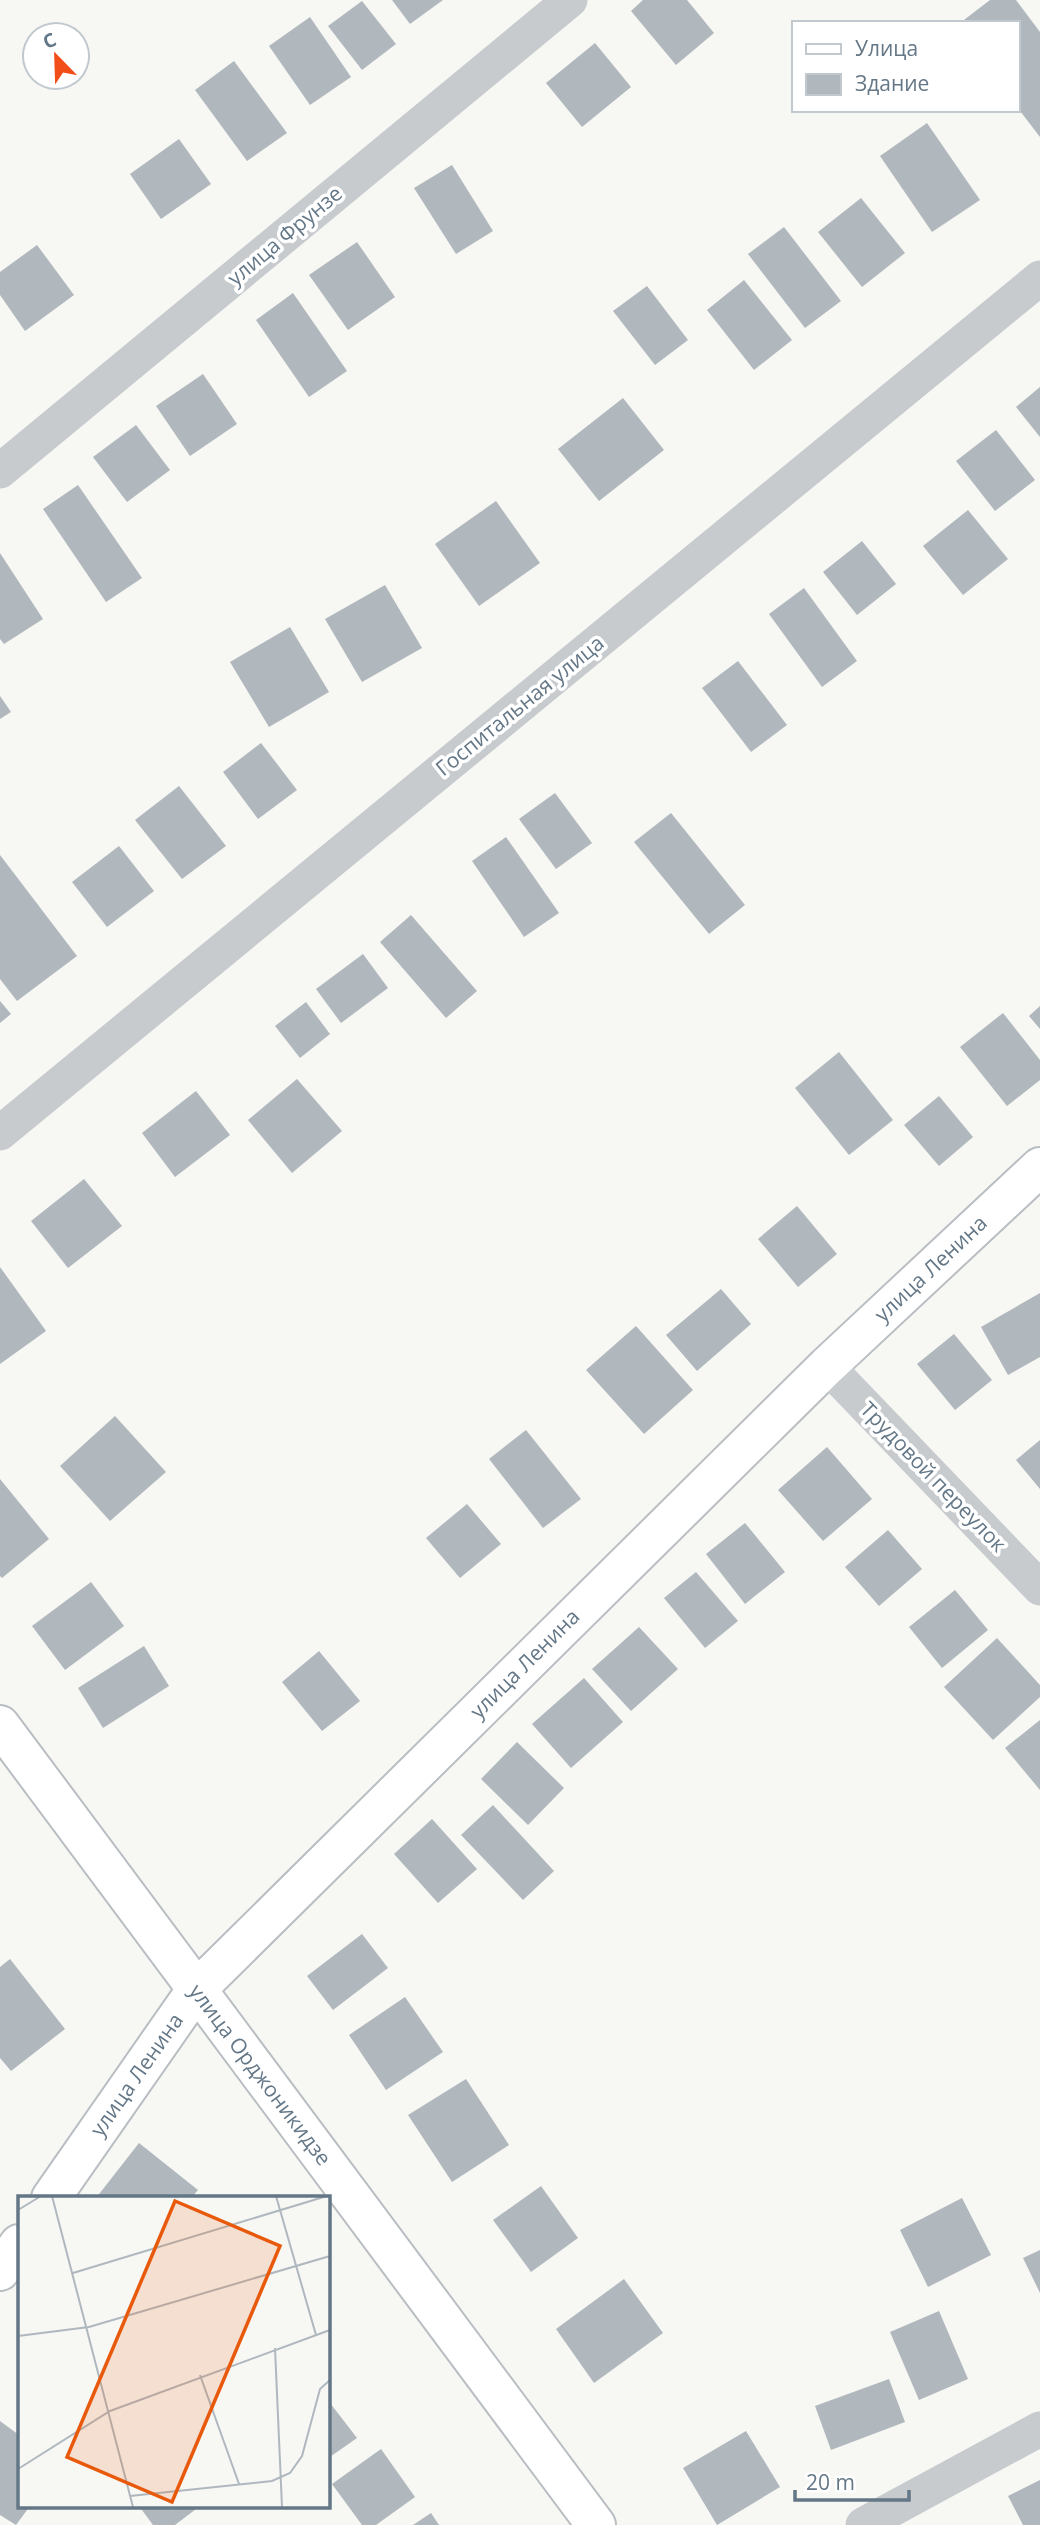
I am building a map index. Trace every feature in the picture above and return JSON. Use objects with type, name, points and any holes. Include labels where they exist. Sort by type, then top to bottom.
[{"type":"street","name":"улица Фрунзе","points":[[0,471],[570,0]]},
{"type":"street","name":"Госпитальная улица","points":[[0,1133],[1040,278]]},
{"type":"street","name":"улица Ленина","points":[[52,2196],[196,1990],[827,1366],[1040,1167]]},
{"type":"street","name":"Трудовой переулок","points":[[827,1366],[1040,1588]]},
{"type":"street","name":"улица Орджоникидзе","points":[[0,1725],[596,2525]]},
{"type":"street","points":[[0,2272],[18,2245]]},
{"type":"street","points":[[863,2525],[1040,2429]]},
{"type":"building","points":[[392,0],[443,0],[410,24]]},
{"type":"building","points":[[643,0],[687,0],[714,33],[676,65],[631,11]]},
{"type":"building","points":[[990,0],[1016,0],[1040,32],[1040,137],[1019,110],[1019,21],[963,21]]},
{"type":"building","points":[[362,1],[396,44],[362,70],[328,26]]},
{"type":"building","points":[[310,17],[351,77],[310,105],[269,46]]},
{"type":"building","points":[[595,43],[631,87],[582,127],[546,83]]},
{"type":"building","points":[[234,61],[287,133],[247,161],[195,90]]},
{"type":"building","points":[[927,123],[980,200],[932,232],[880,156]]},
{"type":"building","points":[[179,139],[211,184],[161,219],[130,174]]},
{"type":"building","points":[[452,165],[493,231],[456,254],[414,188]]},
{"type":"building","points":[[861,198],[905,253],[862,287],[818,232]]},
{"type":"building","points":[[784,227],[841,301],[805,328],[748,254]]},
{"type":"building","points":[[357,242],[395,297],[348,330],[309,275]]},
{"type":"building","points":[[37,245],[74,295],[25,331],[0,295],[0,272]]},
{"type":"building","points":[[744,280],[792,340],[754,370],[707,310]]},
{"type":"building","points":[[647,286],[688,340],[655,365],[613,311]]},
{"type":"building","points":[[293,293],[347,371],[309,397],[256,320]]},
{"type":"building","points":[[203,374],[237,424],[190,456],[156,406]]},
{"type":"building","points":[[1040,387],[1040,437],[1016,407]]},
{"type":"building","points":[[623,398],[664,450],[599,501],[558,449]]},
{"type":"building","points":[[136,425],[170,470],[127,502],[93,457]]},
{"type":"building","points":[[996,430],[1035,480],[995,511],[956,461]]},
{"type":"building","points":[[78,485],[142,578],[106,602],[43,509]]},
{"type":"building","points":[[496,501],[540,563],[479,606],[435,544]]},
{"type":"building","points":[[968,510],[1008,559],[963,595],[923,546]]},
{"type":"building","points":[[862,541],[896,584],[857,615],[823,572]]},
{"type":"building","points":[[0,553],[43,619],[4,644],[0,639]]},
{"type":"building","points":[[385,585],[422,648],[362,682],[325,619]]},
{"type":"building","points":[[804,588],[857,661],[822,687],[769,614]]},
{"type":"building","points":[[290,627],[329,692],[269,727],[230,662]]},
{"type":"building","points":[[738,661],[787,725],[751,752],[702,688]]},
{"type":"building","points":[[0,696],[11,712],[0,719]]},
{"type":"building","points":[[261,743],[297,790],[258,819],[223,772]]},
{"type":"building","points":[[179,786],[226,846],[182,879],[135,820]]},
{"type":"building","points":[[555,793],[592,843],[556,869],[519,819]]},
{"type":"building","points":[[671,813],[745,905],[709,934],[634,842]]},
{"type":"building","points":[[506,837],[559,913],[524,937],[472,861]]},
{"type":"building","points":[[119,846],[154,891],[107,927],[72,882]]},
{"type":"building","points":[[0,855],[77,956],[17,1001],[0,979]]},
{"type":"building","points":[[411,915],[477,991],[446,1018],[380,942]]},
{"type":"building","points":[[363,954],[388,988],[341,1023],[316,989]]},
{"type":"building","points":[[0,1001],[11,1014],[0,1023]]},
{"type":"building","points":[[306,1002],[330,1034],[300,1058],[275,1026]]},
{"type":"building","points":[[1040,1006],[1040,1029],[1029,1016]]},
{"type":"building","points":[[1003,1013],[1040,1060],[1040,1080],[1007,1106],[960,1047]]},
{"type":"building","points":[[839,1052],[893,1120],[849,1155],[795,1088]]},
{"type":"building","points":[[297,1079],[342,1131],[292,1173],[248,1120]]},
{"type":"building","points":[[196,1091],[230,1135],[175,1177],[142,1133]]},
{"type":"building","points":[[939,1096],[973,1137],[939,1166],[904,1125]]},
{"type":"building","points":[[84,1179],[122,1226],[68,1268],[31,1221]]},
{"type":"building","points":[[797,1206],[837,1254],[798,1287],[758,1239]]},
{"type":"building","points":[[0,1267],[46,1331],[0,1364]]},
{"type":"building","points":[[721,1289],[751,1324],[697,1371],[666,1335]]},
{"type":"building","points":[[1040,1293],[1040,1357],[1008,1375],[981,1327]]},
{"type":"building","points":[[636,1326],[693,1390],[644,1434],[586,1370]]},
{"type":"building","points":[[954,1334],[992,1380],[955,1410],[917,1364]]},
{"type":"building","points":[[115,1416],[166,1472],[110,1521],[60,1466]]},
{"type":"building","points":[[526,1430],[581,1499],[543,1528],[489,1459]]},
{"type":"building","points":[[1040,1440],[1040,1489],[1016,1460]]},
{"type":"building","points":[[827,1447],[872,1499],[823,1541],[778,1490]]},
{"type":"building","points":[[0,1479],[49,1539],[2,1578],[0,1576]]},
{"type":"building","points":[[467,1504],[501,1544],[460,1578],[426,1538]]},
{"type":"building","points":[[745,1523],[785,1572],[745,1604],[706,1554]]},
{"type":"building","points":[[888,1530],[922,1569],[879,1606],[845,1567]]},
{"type":"building","points":[[696,1572],[738,1621],[705,1648],[664,1598]]},
{"type":"building","points":[[91,1582],[124,1626],[65,1670],[32,1626]]},
{"type":"building","points":[[955,1590],[988,1630],[942,1668],[909,1627]]},
{"type":"building","points":[[639,1627],[678,1669],[631,1711],[592,1669]]},
{"type":"building","points":[[997,1638],[1040,1685],[1040,1697],[993,1740],[944,1687]]},
{"type":"building","points":[[144,1646],[169,1686],[103,1728],[78,1688]]},
{"type":"building","points":[[319,1651],[360,1701],[322,1731],[282,1682]]},
{"type":"building","points":[[584,1678],[623,1722],[571,1768],[532,1724]]},
{"type":"building","points":[[1040,1720],[1040,1790],[1005,1748]]},
{"type":"building","points":[[517,1742],[564,1788],[528,1825],[481,1779]]},
{"type":"building","points":[[493,1805],[554,1871],[523,1900],[461,1835]]},
{"type":"building","points":[[432,1819],[477,1869],[438,1903],[394,1854]]},
{"type":"building","points":[[362,1934],[388,1968],[333,2010],[307,1976]]},
{"type":"building","points":[[10,1959],[65,2029],[11,2071],[0,2058],[0,1967]]},
{"type":"building","points":[[405,1997],[443,2052],[386,2090],[349,2035]]},
{"type":"building","points":[[466,2079],[509,2145],[452,2182],[408,2115]]},
{"type":"building","points":[[139,2143],[198,2190],[193,2196],[98,2196]]},
{"type":"building","points":[[541,2186],[578,2238],[531,2272],[493,2220]]},
{"type":"building","points":[[962,2198],[991,2255],[928,2287],[900,2230]]},
{"type":"building","points":[[1040,2250],[1040,2293],[1023,2258]]},
{"type":"building","points":[[624,2279],[663,2333],[594,2383],[556,2329]]},
{"type":"building","points":[[939,2311],[968,2379],[919,2400],[890,2332]]},
{"type":"building","points":[[889,2379],[905,2422],[831,2450],[815,2406]]},
{"type":"building","points":[[329,2402],[357,2438],[329,2458]]},
{"type":"building","points":[[0,2421],[18,2434],[18,2508],[29,2508],[16,2525],[0,2515]]},
{"type":"building","points":[[746,2431],[780,2487],[717,2525],[683,2468]]},
{"type":"building","points":[[381,2449],[415,2497],[376,2525],[362,2525],[332,2484]]},
{"type":"building","points":[[1040,2480],[1040,2525],[1023,2525],[1008,2496]]},
{"type":"building","points":[[140,2508],[197,2508],[175,2525],[153,2525]]},
{"type":"building","points":[[431,2513],[439,2525],[413,2525]]}]
